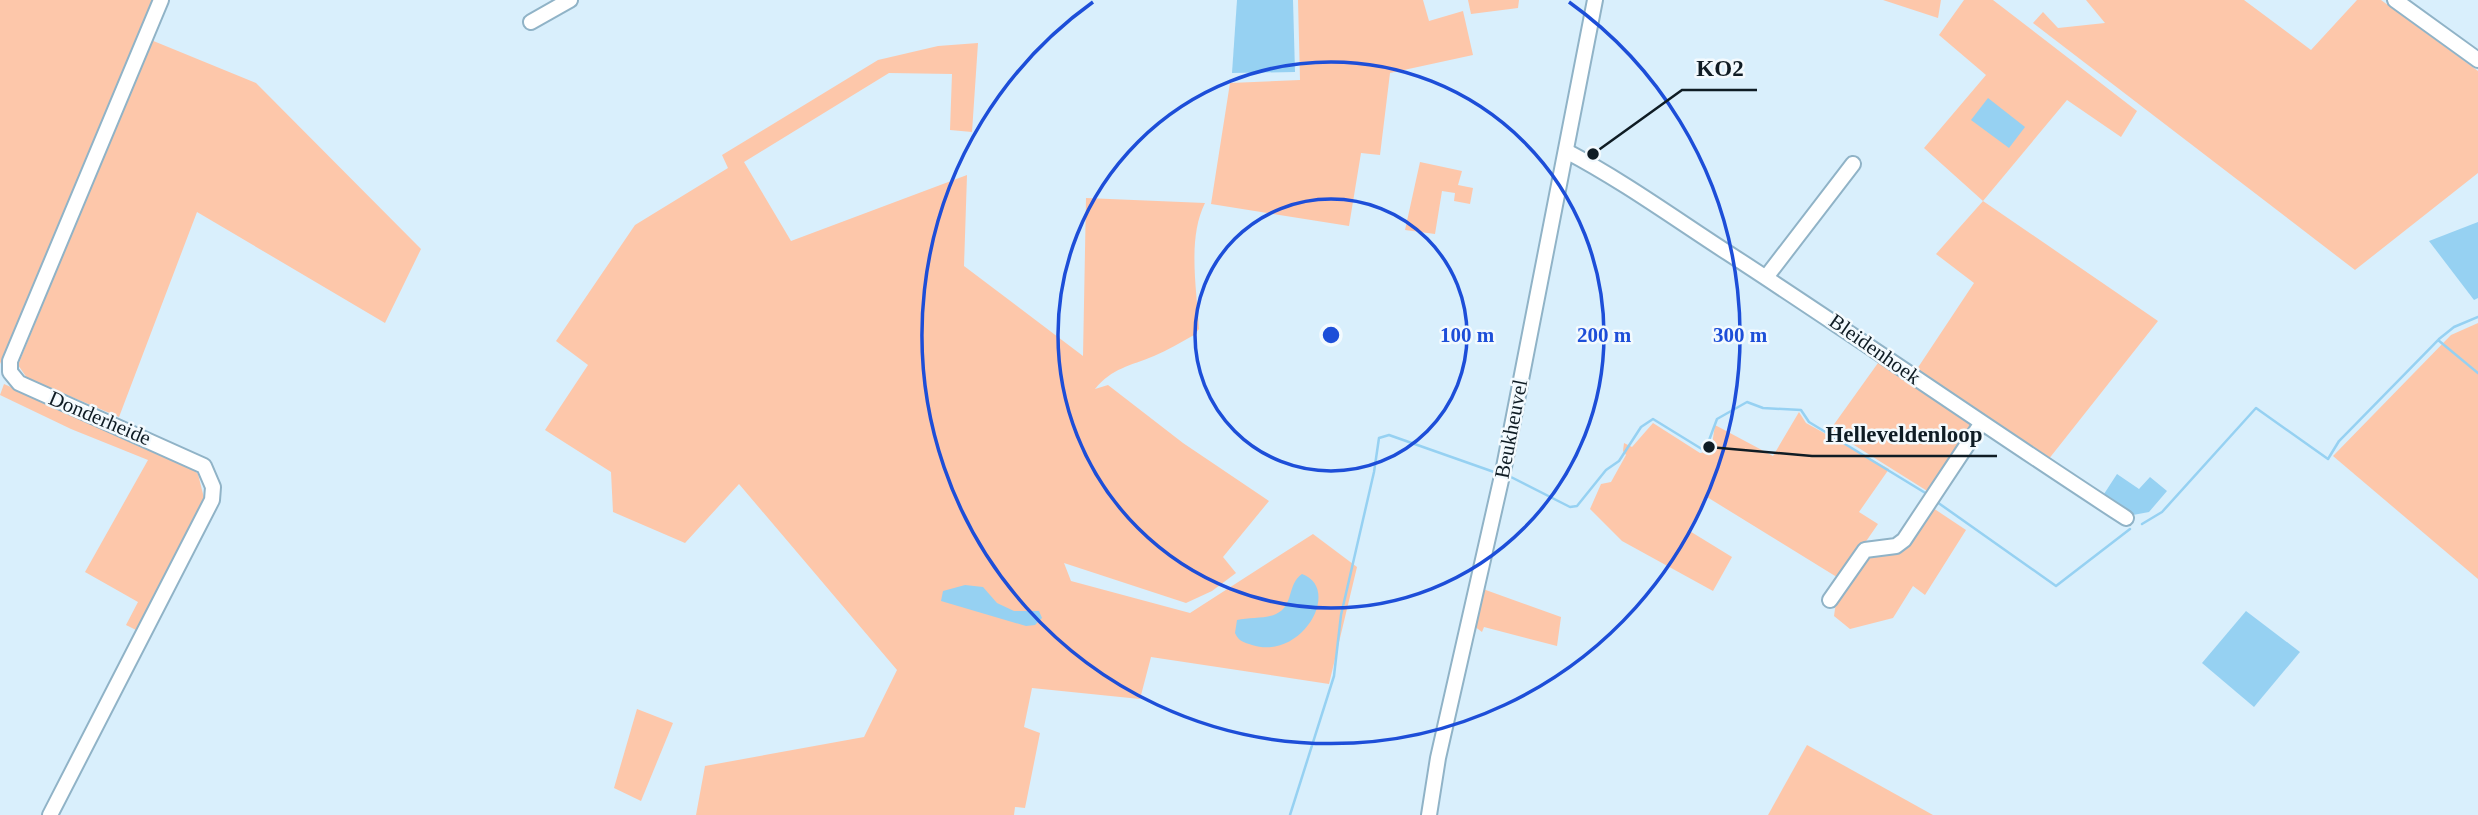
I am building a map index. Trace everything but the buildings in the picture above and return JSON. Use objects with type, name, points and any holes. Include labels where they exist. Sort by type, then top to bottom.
[{"type":"street","name":"Donderheide","points":[[50,815],[212,500],[213,487],[204,466],[19,383],[10,372],[10,361],[161,0]]},
{"type":"street","points":[[531,22],[570,0]]},
{"type":"street","name":"Beukheuvel","points":[[1429,815],[1438,758],[1504,467],[1595,0]]},
{"type":"street","points":[[2396,0],[2478,60]]},
{"type":"street","name":"Bleidenhoek","points":[[1566,151],[1621,180],[1727,253],[1767,276],[1981,424],[2126,518]]},
{"type":"street","points":[[1767,276],[1853,163]]},
{"type":"street","points":[[1830,600],[1865,550],[1896,546],[1904,540],[1981,424]]},
{"type":"shaded area","points":[[0,0],[153,0],[0,364]]},
{"type":"shaded area","points":[[1298,0],[1423,0],[1429,21],[1463,11],[1473,55],[1390,73],[1380,155],[1361,153],[1349,226],[1211,204],[1230,83],[1300,80]]},
{"type":"shaded area","points":[[1468,0],[1519,0],[1518,8],[1471,14]]},
{"type":"shaded area","points":[[1883,0],[1941,0],[1938,18]]},
{"type":"shaded area","points":[[1964,0],[1993,0],[2137,111],[2121,137],[2067,100],[1983,201],[1924,148],[1986,75],[1939,35]]},
{"type":"shaded area","points":[[2086,0],[2244,0],[2311,50],[2357,0],[2381,0],[2478,71],[2478,173],[2355,270],[2033,23],[2043,12],[2058,28],[2105,23]]},
{"type":"shaded area","points":[[151,40],[256,83],[421,249],[385,323],[197,212],[119,417],[27,378],[18,365]]},
{"type":"shaded area","points":[[978,43],[972,132],[950,130],[952,74],[889,73],[744,162],[791,241],[967,175],[964,266],[1083,356],[1086,198],[1205,203],[1199,217],[1195,248],[1199,329],[1194,335],[1164,351],[1115,372],[1095,389],[1108,385],[1183,443],[1269,501],[1223,557],[1236,573],[1212,591],[1186,603],[1064,563],[1071,581],[1190,613],[1313,534],[1357,567],[1329,684],[1151,657],[1140,699],[1032,688],[1024,727],[1040,733],[1025,808],[1015,807],[1014,815],[696,815],[705,766],[864,737],[897,670],[739,484],[685,543],[613,512],[611,472],[545,430],[588,365],[556,341],[635,225],[728,168],[722,155],[878,60],[938,46]]},
{"type":"shaded area","points":[[1420,162],[1462,171],[1458,185],[1473,188],[1470,204],[1454,201],[1455,193],[1442,191],[1435,234],[1405,230]]},
{"type":"shaded area","points":[[1983,201],[2158,321],[2048,460],[1915,372],[1974,283],[1936,254]]},
{"type":"shaded area","points":[[2478,323],[2478,579],[2333,456],[2451,335]]},
{"type":"shaded area","points":[[1883,356],[1973,422],[1974,430],[1932,494],[1830,430]]},
{"type":"shaded area","points":[[4,384],[190,466],[198,474],[204,498],[138,631],[126,625],[138,602],[85,572],[148,460],[71,429],[0,395]]},
{"type":"shaded area","points":[[1799,412],[1806,423],[1889,469],[1859,512],[1878,524],[1840,579],[1707,497],[1688,530],[1732,557],[1713,591],[1622,541],[1590,509],[1601,484],[1611,482],[1626,455],[1623,451],[1624,443],[1632,447],[1653,423],[1700,453],[1711,451],[1715,425],[1773,456]]},
{"type":"shaded area","points":[[1933,508],[1966,530],[1925,595],[1913,586],[1893,618],[1850,629],[1834,616],[1836,602],[1869,554],[1903,547],[1909,543]]},
{"type":"shaded area","points":[[1483,589],[1561,617],[1557,646],[1484,627],[1482,632],[1474,626]]},
{"type":"shaded area","points":[[637,709],[673,723],[641,801],[614,788]]},
{"type":"shaded area","points":[[1807,745],[1933,815],[1768,815]]},
{"type":"water","points":[[1237,0],[1293,0],[1295,72],[1232,73]]},
{"type":"water","points":[[1988,98],[2025,127],[2009,148],[1971,120]]},
{"type":"water","points":[[2478,222],[2478,298],[2474,300],[2429,241]]},
{"type":"water","points":[[2117,474],[2139,489],[2150,477],[2167,491],[2149,512],[2133,515],[2104,494]]},
{"type":"water","points":[[1302,574],[1313,582],[1318,593],[1317,607],[1311,621],[1301,633],[1287,643],[1270,647],[1252,645],[1238,638],[1235,633],[1237,620],[1267,617],[1282,610],[1294,583]]},
{"type":"water","points":[[965,585],[983,587],[997,603],[1014,611],[1039,611],[1042,618],[1035,625],[1026,626],[941,601],[943,591]]},
{"type":"water","points":[[2246,611],[2300,652],[2254,707],[2202,663]]},
{"type":"waterway","points":[[2439,339],[2454,327],[2478,317]]},
{"type":"waterway","points":[[2142,524],[2162,512],[2256,408],[2328,459],[2339,441],[2438,340],[2478,373]]},
{"type":"waterway","points":[[1509,476],[1570,507],[1577,506],[1606,470],[1619,461],[1641,427],[1653,419],[1705,451],[1717,419],[1747,402],[1763,408],[1801,410],[1809,422],[1927,494]]},
{"type":"waterway","points":[[1290,815],[1334,676],[1341,615],[1374,472],[1379,438],[1389,435],[1494,472]]},
{"type":"waterway","points":[[1937,502],[2056,586],[2130,529]]},
{"type":"place","name":"KO2","points":[[1593,154]]},
{"type":"place","name":"Helleveldenloop","points":[[1709,447]]}]
